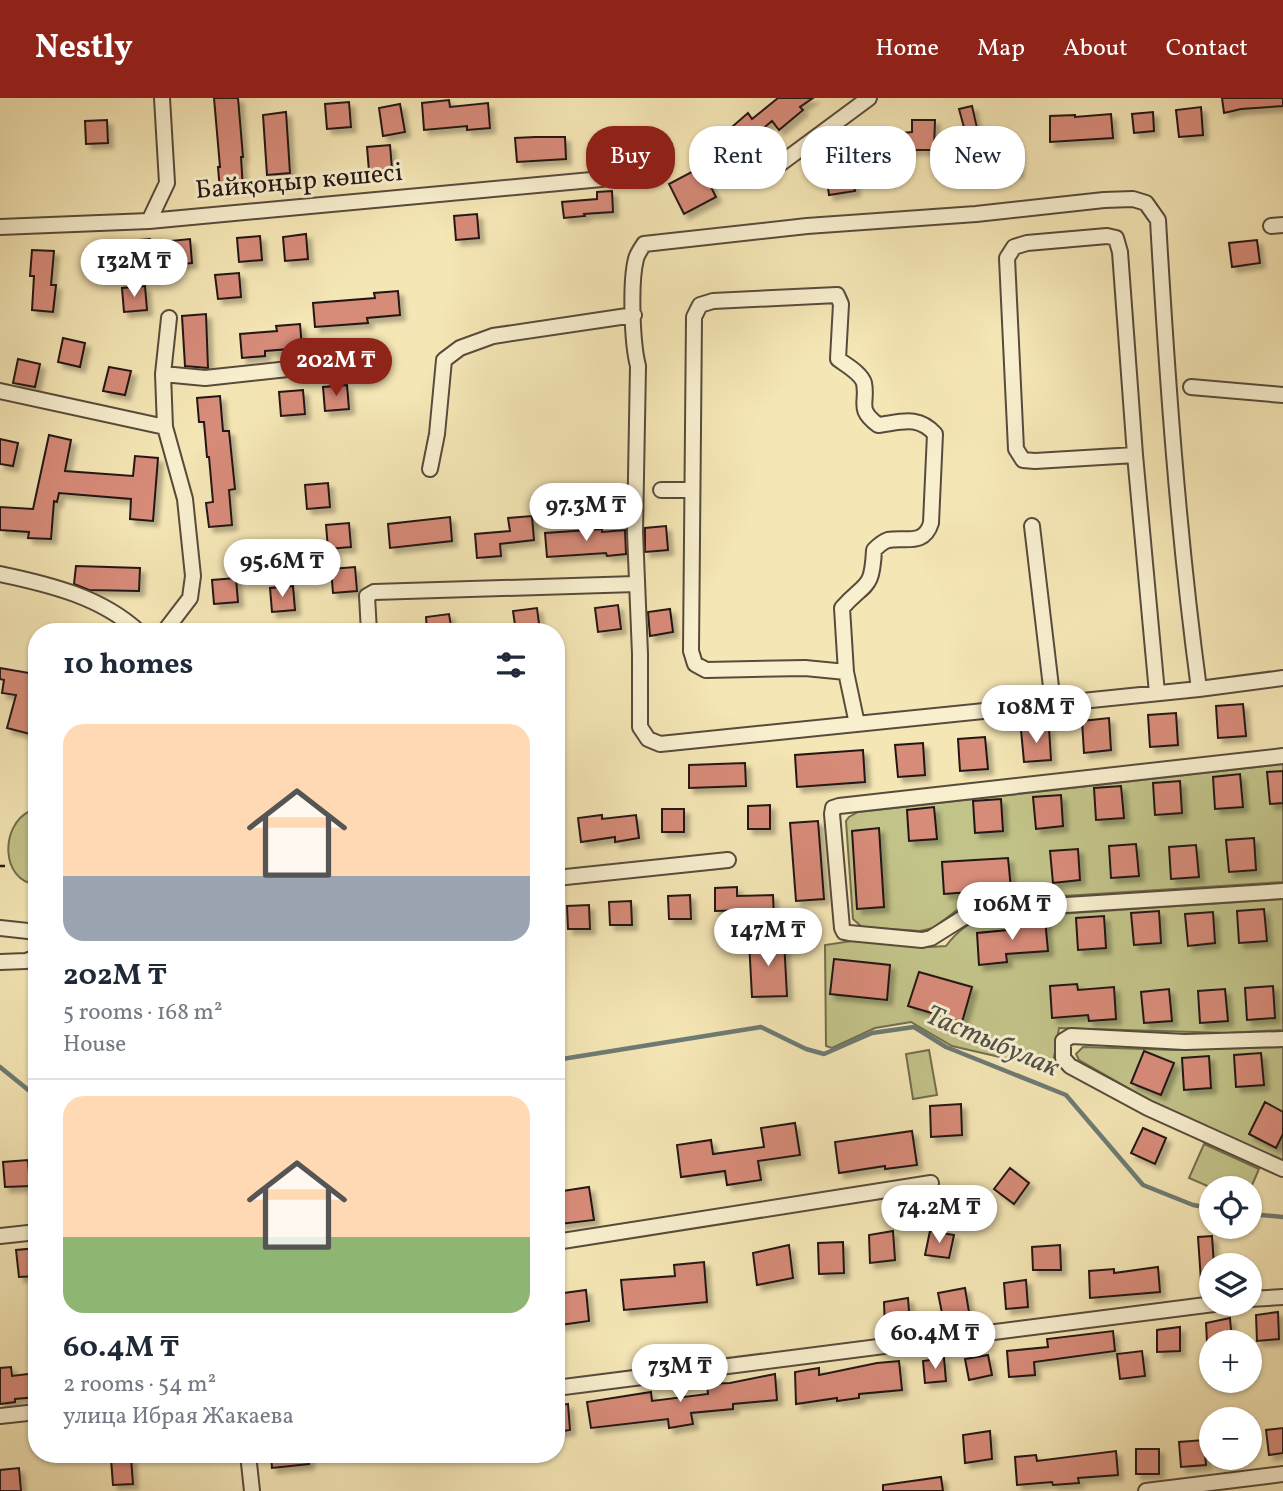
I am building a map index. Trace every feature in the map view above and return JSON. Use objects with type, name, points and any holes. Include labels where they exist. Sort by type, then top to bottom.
[{"type":"street","points":[[149,221],[167,183],[162,98]]},
{"type":"street","points":[[787,159],[869,98]]},
{"type":"street","name":"Байқоңыр көшесі","points":[[0,227],[149,221],[586,180]]},
{"type":"street","points":[[1199,689],[1183,567],[1169,404],[1158,220],[1146,203],[1133,198],[1104,200],[975,214],[807,226],[644,244],[636,257],[634,272],[635,353],[638,366],[636,584],[640,727],[648,738],[660,744],[1199,689],[1283,678]]},
{"type":"street","points":[[1135,454],[1035,461],[1023,460],[1016,449],[1007,258],[1014,247],[1027,243],[1094,237],[1116,238],[1120,253],[1157,693]]},
{"type":"street","points":[[846,672],[805,668],[706,670],[695,664],[691,651],[691,490],[694,317],[700,305],[713,301],[837,295],[841,304],[838,359],[860,376],[864,384],[863,405],[869,418],[878,425],[912,421],[925,423],[935,434],[931,523],[928,532],[919,538],[885,541],[874,550],[873,572],[866,587],[842,608],[846,672],[857,724]]},
{"type":"street","points":[[430,470],[437,434],[444,360],[460,348],[493,336],[635,315]]},
{"type":"street","points":[[169,318],[163,374],[165,427],[185,499],[193,576],[190,598],[171,623]]},
{"type":"street","points":[[163,374],[205,377],[334,364]]},
{"type":"street","points":[[1191,387],[1283,395]]},
{"type":"street","points":[[0,391],[165,427]]},
{"type":"street","points":[[661,491],[691,490]]},
{"type":"street","points":[[1032,526],[1053,704]]},
{"type":"street","points":[[0,574],[35,581],[96,603],[128,623]]},
{"type":"street","points":[[368,623],[367,596],[374,592],[636,584]]},
{"type":"street","points":[[1283,756],[839,806],[833,808],[832,814],[842,928],[849,933],[922,940],[930,938],[974,911],[1283,891]]},
{"type":"street","points":[[565,877],[727,860]]},
{"type":"street","points":[[0,928],[28,932]]},
{"type":"street","points":[[0,962],[28,960]]},
{"type":"street","points":[[1283,1039],[1185,1042],[1071,1036],[1063,1041],[1063,1058],[1070,1066],[1148,1108],[1283,1169]]},
{"type":"street","points":[[565,1241],[931,1183]]},
{"type":"street","points":[[0,1236],[28,1233]]},
{"type":"street","points":[[1262,1298],[1283,1297]]},
{"type":"street","points":[[565,1387],[1199,1306]]},
{"type":"street","points":[[0,1416],[28,1413]]},
{"type":"street","points":[[249,1463],[252,1491]]},
{"type":"street","points":[[1146,1491],[1283,1474]]},
{"type":"path","points":[[0,866],[5,866]]},
{"type":"green space","points":[[1283,764],[1283,882],[983,901],[964,905],[933,928],[920,931],[862,927],[853,919],[846,821],[858,812]]},
{"type":"green space","points":[[28,812],[28,882],[16,874],[8,852],[13,828]]},
{"type":"green space","points":[[1283,899],[1283,1030],[1228,1033],[1059,1028],[1052,1069],[952,1046],[911,1022],[875,1028],[832,1048],[826,1046],[825,945],[858,940],[929,947],[946,946],[971,923],[982,919]]},
{"type":"green space","points":[[1083,1047],[1175,1050],[1283,1047],[1283,1161],[1151,1101],[1079,1060],[1076,1054]]},
{"type":"green space","points":[[929,1050],[937,1095],[913,1099],[906,1054]]},
{"type":"green space","points":[[1204,1144],[1259,1169],[1256,1176],[1199,1176],[1199,1182],[1189,1178]]},
{"type":"building","points":[[214,98],[238,98],[243,189],[220,191]]},
{"type":"building","points":[[778,98],[813,98],[800,107],[803,110],[784,126],[776,126],[772,121],[766,126],[733,126],[748,113],[752,119]]},
{"type":"building","points":[[1222,98],[1283,98],[1283,106],[1224,113]]},
{"type":"building","points":[[449,100],[450,107],[488,103],[490,128],[467,130],[467,126],[424,130],[422,103]]},
{"type":"building","points":[[349,102],[351,127],[327,129],[325,104]]},
{"type":"building","points":[[400,104],[405,132],[383,136],[379,108]]},
{"type":"building","points":[[972,106],[977,126],[964,126],[959,109]]},
{"type":"building","points":[[1201,107],[1203,135],[1179,137],[1176,110]]},
{"type":"building","points":[[286,112],[290,173],[267,175],[263,115]]},
{"type":"building","points":[[1153,112],[1154,131],[1134,133],[1132,114]]},
{"type":"building","points":[[1111,114],[1113,138],[1050,142],[1050,116]]},
{"type":"building","points":[[107,120],[108,143],[86,144],[85,121]]},
{"type":"building","points":[[912,120],[935,120],[935,126],[930,126],[930,150],[916,150],[916,126],[912,126]]},
{"type":"building","points":[[565,137],[566,159],[517,162],[515,138]]},
{"type":"building","points":[[390,145],[392,169],[369,171],[367,147]]},
{"type":"building","points":[[689,173],[689,189],[712,189],[716,197],[684,214],[672,189],[675,189],[675,181]]},
{"type":"building","points":[[828,189],[855,189],[855,191],[829,195]]},
{"type":"building","points":[[612,191],[613,212],[564,218],[562,202],[597,199],[597,192]]},
{"type":"building","points":[[477,214],[479,238],[456,240],[454,216]]},
{"type":"building","points":[[306,234],[308,259],[285,261],[283,237]]},
{"type":"building","points":[[260,236],[262,260],[239,262],[237,238]]},
{"type":"building","points":[[150,239],[151,243],[190,239],[192,263],[129,265],[127,241]]},
{"type":"building","points":[[1257,240],[1260,263],[1232,267],[1229,243]]},
{"type":"building","points":[[32,250],[54,251],[51,285],[56,285],[53,312],[32,310]]},
{"type":"building","points":[[239,273],[241,297],[218,299],[215,275]]},
{"type":"building","points":[[145,286],[147,310],[124,312],[122,288]]},
{"type":"building","points":[[398,291],[400,315],[367,318],[368,323],[315,327],[313,303],[375,298],[374,293]]},
{"type":"building","points":[[206,314],[208,368],[185,366],[182,316]]},
{"type":"building","points":[[300,324],[302,348],[265,351],[265,356],[242,358],[240,334],[277,331],[276,326]]},
{"type":"building","points":[[63,338],[85,343],[80,367],[58,362]]},
{"type":"building","points":[[18,359],[40,364],[35,387],[13,383]]},
{"type":"building","points":[[109,367],[131,371],[125,395],[103,391]]},
{"type":"building","points":[[347,385],[349,409],[325,411],[323,387]]},
{"type":"building","points":[[303,390],[305,414],[281,416],[279,392]]},
{"type":"building","points":[[220,396],[223,431],[229,431],[235,489],[229,490],[232,525],[209,527],[206,503],[213,502],[209,457],[204,422],[199,422],[197,398]]},
{"type":"building","points":[[49,435],[71,440],[65,471],[133,476],[135,456],[158,458],[153,521],[130,519],[131,499],[59,493],[57,502],[54,501],[51,539],[28,538],[29,532],[0,530],[0,507],[33,509]]},
{"type":"building","points":[[0,439],[18,443],[13,466],[0,464]]},
{"type":"building","points":[[328,483],[330,507],[307,509],[305,485]]},
{"type":"building","points":[[532,516],[534,540],[500,544],[501,556],[477,558],[475,534],[510,531],[508,518]]},
{"type":"building","points":[[450,517],[452,541],[390,548],[388,524]]},
{"type":"building","points":[[349,523],[351,547],[328,549],[326,525]]},
{"type":"building","points":[[666,526],[668,550],[645,552],[645,528]]},
{"type":"building","points":[[602,529],[602,532],[625,530],[626,554],[547,557],[545,533]]},
{"type":"building","points":[[257,543],[259,567],[236,569],[234,545]]},
{"type":"building","points":[[76,566],[140,568],[139,591],[89,590],[74,584]]},
{"type":"building","points":[[355,567],[357,591],[333,593],[331,569]]},
{"type":"building","points":[[236,578],[238,602],[214,604],[212,580]]},
{"type":"building","points":[[293,586],[295,610],[272,612],[270,588]]},
{"type":"building","points":[[618,605],[621,629],[598,632],[595,608]]},
{"type":"building","points":[[537,608],[539,623],[515,623],[513,611]]},
{"type":"building","points":[[670,609],[673,632],[650,636],[648,612]]},
{"type":"building","points":[[449,614],[450,623],[426,623],[426,617]]},
{"type":"building","points":[[0,668],[28,673],[28,733],[7,728],[16,695],[2,693],[4,680],[0,679]]},
{"type":"building","points":[[1243,704],[1246,736],[1218,738],[1216,706]]},
{"type":"building","points":[[1176,713],[1178,745],[1150,747],[1148,715]]},
{"type":"building","points":[[1109,718],[1111,750],[1084,753],[1082,721]]},
{"type":"building","points":[[1049,728],[1051,760],[1024,762],[1021,730]]},
{"type":"building","points":[[985,737],[988,769],[960,771],[958,739]]},
{"type":"building","points":[[923,743],[925,775],[898,777],[895,745]]},
{"type":"building","points":[[863,750],[865,782],[797,787],[795,755]]},
{"type":"building","points":[[745,763],[746,786],[689,788],[689,765]]},
{"type":"building","points":[[1283,771],[1283,803],[1270,804],[1267,772]]},
{"type":"building","points":[[1240,774],[1243,807],[1215,809],[1213,777]]},
{"type":"building","points":[[1180,781],[1182,813],[1155,815],[1153,783]]},
{"type":"building","points":[[1121,786],[1124,818],[1096,820],[1094,788]]},
{"type":"building","points":[[1061,795],[1063,826],[1036,829],[1033,797]]},
{"type":"building","points":[[1001,799],[1003,831],[975,833],[973,801]]},
{"type":"building","points":[[770,805],[770,829],[748,829],[748,806]]},
{"type":"building","points":[[934,807],[937,839],[909,841],[907,810]]},
{"type":"building","points":[[662,809],[684,809],[684,832],[662,832]]},
{"type":"building","points":[[602,815],[602,819],[636,815],[639,838],[615,842],[615,837],[581,842],[578,818]]},
{"type":"building","points":[[818,821],[824,899],[796,901],[790,823]]},
{"type":"building","points":[[879,828],[884,907],[857,909],[852,831]]},
{"type":"building","points":[[1254,838],[1256,870],[1229,872],[1226,840]]},
{"type":"building","points":[[1136,844],[1139,876],[1111,878],[1109,846]]},
{"type":"building","points":[[1196,845],[1199,877],[1171,879],[1169,847]]},
{"type":"building","points":[[1078,849],[1080,880],[1053,883],[1050,851]]},
{"type":"building","points":[[1008,858],[1011,889],[944,894],[942,862]]},
{"type":"building","points":[[737,887],[737,896],[773,895],[774,918],[752,919],[752,910],[715,911],[715,888]]},
{"type":"building","points":[[690,895],[691,919],[669,919],[668,896]]},
{"type":"building","points":[[631,901],[632,925],[610,925],[609,902]]},
{"type":"building","points":[[589,905],[590,929],[568,929],[567,906]]},
{"type":"building","points":[[1264,909],[1267,941],[1239,943],[1237,911]]},
{"type":"building","points":[[1159,911],[1161,943],[1134,945],[1131,913]]},
{"type":"building","points":[[1213,912],[1215,943],[1188,946],[1185,914]]},
{"type":"building","points":[[1104,916],[1106,948],[1078,950],[1076,918]]},
{"type":"building","points":[[1045,919],[1048,951],[1006,954],[1007,962],[979,965],[977,933],[1018,929],[1018,921]]},
{"type":"building","points":[[784,940],[787,996],[752,997],[749,941]]},
{"type":"building","points":[[834,959],[890,965],[887,1000],[830,994]]},
{"type":"building","points":[[919,972],[972,987],[962,1022],[908,1006]]},
{"type":"building","points":[[1077,984],[1078,990],[1114,987],[1116,1019],[1089,1021],[1088,1015],[1052,1018],[1050,986]]},
{"type":"building","points":[[1273,986],[1275,1018],[1247,1020],[1245,988]]},
{"type":"building","points":[[1169,989],[1172,1021],[1144,1023],[1141,992]]},
{"type":"building","points":[[1225,989],[1228,1021],[1200,1023],[1198,991]]},
{"type":"building","points":[[1144,1051],[1174,1063],[1161,1095],[1131,1083]]},
{"type":"building","points":[[1261,1053],[1264,1085],[1236,1087],[1234,1055]]},
{"type":"building","points":[[1209,1056],[1211,1088],[1184,1090],[1182,1058]]},
{"type":"building","points":[[1265,1102],[1283,1112],[1283,1134],[1276,1148],[1249,1134]]},
{"type":"building","points":[[961,1104],[962,1135],[931,1137],[930,1106]]},
{"type":"building","points":[[795,1123],[800,1155],[758,1161],[761,1180],[727,1185],[725,1171],[681,1177],[677,1145],[711,1140],[713,1154],[764,1147],[761,1128]]},
{"type":"building","points":[[1143,1128],[1166,1138],[1155,1164],[1131,1153]]},
{"type":"building","points":[[912,1131],[917,1165],[885,1169],[885,1166],[839,1173],[835,1142]]},
{"type":"building","points":[[28,1160],[28,1186],[5,1187],[3,1162]]},
{"type":"building","points":[[1010,1168],[1029,1183],[1014,1204],[994,1189]]},
{"type":"building","points":[[589,1187],[594,1220],[565,1223],[565,1191]]},
{"type":"building","points":[[893,1231],[895,1260],[870,1263],[869,1235]]},
{"type":"building","points":[[930,1231],[954,1235],[949,1258],[925,1255]]},
{"type":"building","points":[[1198,1237],[1212,1239],[1213,1253],[1199,1253]]},
{"type":"building","points":[[843,1242],[844,1273],[819,1274],[818,1243]]},
{"type":"building","points":[[789,1245],[793,1278],[757,1285],[753,1253]]},
{"type":"building","points":[[1060,1245],[1061,1270],[1033,1270],[1032,1247]]},
{"type":"building","points":[[28,1249],[28,1276],[19,1277],[16,1250]]},
{"type":"building","points":[[704,1262],[707,1302],[624,1310],[621,1280],[675,1276],[674,1265]]},
{"type":"building","points":[[1158,1267],[1160,1292],[1090,1298],[1089,1271],[1114,1269],[1114,1273]]},
{"type":"building","points":[[1026,1280],[1028,1307],[1006,1309],[1004,1283]]},
{"type":"building","points":[[965,1288],[970,1318],[944,1323],[938,1293]]},
{"type":"building","points":[[586,1290],[589,1321],[565,1324],[565,1293]]},
{"type":"building","points":[[908,1298],[910,1325],[885,1329],[884,1302]]},
{"type":"building","points":[[1278,1312],[1279,1339],[1262,1341],[1262,1330],[1257,1330],[1256,1316]]},
{"type":"building","points":[[1230,1318],[1231,1330],[1206,1330],[1206,1323]]},
{"type":"building","points":[[1180,1327],[1180,1351],[1157,1352],[1157,1330]]},
{"type":"building","points":[[1113,1331],[1115,1351],[1034,1362],[1035,1375],[1009,1377],[1007,1351],[1048,1347],[1047,1339]]},
{"type":"building","points":[[1142,1351],[1145,1376],[1120,1379],[1117,1354]]},
{"type":"building","points":[[988,1355],[992,1375],[969,1380],[965,1359]]},
{"type":"building","points":[[944,1358],[946,1381],[925,1383],[923,1361]]},
{"type":"building","points":[[899,1361],[902,1390],[859,1394],[859,1398],[837,1401],[837,1398],[796,1404],[795,1372],[819,1368],[819,1375]]},
{"type":"building","points":[[11,1367],[12,1376],[28,1374],[28,1398],[0,1404],[0,1368]]},
{"type":"building","points":[[775,1374],[777,1400],[733,1404],[733,1409],[691,1413],[693,1424],[669,1428],[668,1419],[591,1428],[587,1402],[651,1392],[652,1401],[708,1394],[707,1384],[730,1383]]},
{"type":"building","points":[[565,1404],[568,1404],[570,1430],[565,1431]]},
{"type":"building","points":[[1283,1428],[1283,1453],[1269,1455],[1266,1430]]},
{"type":"building","points":[[990,1431],[992,1459],[965,1463],[963,1435]]},
{"type":"building","points":[[1199,1440],[1199,1466],[1181,1467],[1179,1442]]},
{"type":"building","points":[[1136,1449],[1159,1449],[1159,1474],[1136,1474]]},
{"type":"building","points":[[1116,1451],[1118,1475],[1078,1478],[1079,1483],[1017,1485],[1015,1457],[1036,1455],[1037,1461]]},
{"type":"building","points":[[111,1463],[131,1463],[133,1484],[113,1485]]},
{"type":"building","points":[[272,1463],[309,1463],[309,1464],[272,1468]]},
{"type":"building","points":[[19,1468],[21,1491],[0,1491],[0,1470]]},
{"type":"building","points":[[941,1477],[943,1491],[883,1491],[883,1485]]},
{"type":"waterway","name":"Тастыбулак","points":[[565,1059],[761,1027],[806,1049],[824,1054],[872,1033],[914,1027],[946,1047],[1066,1095],[1143,1185],[1199,1206]]},
{"type":"waterway","name":"Тастыбулак","points":[[0,1067],[28,1090]]},
{"type":"waterway","name":"Тастыбулак","points":[[1262,1215],[1283,1217]]}]
